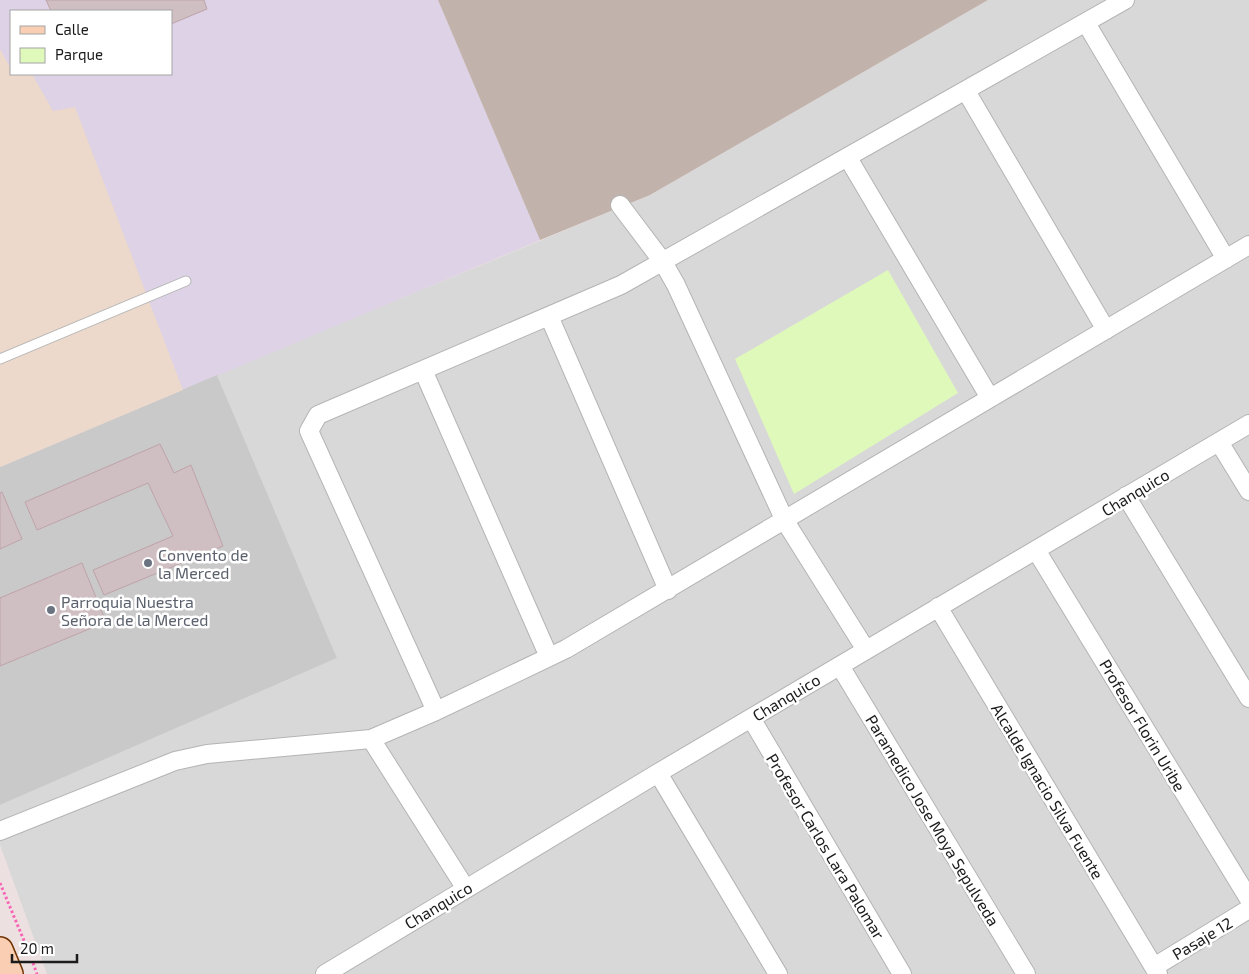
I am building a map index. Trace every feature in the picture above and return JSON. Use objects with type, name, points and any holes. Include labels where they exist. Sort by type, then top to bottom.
[{"type":"main road","points":[[0,950],[10,974]]},
{"type":"street","points":[[436,711],[309,431],[318,415],[621,286],[1125,0]]},
{"type":"street","points":[[1086,23],[1226,259]]},
{"type":"street","points":[[966,91],[1106,330]]},
{"type":"street","points":[[848,158],[990,398]]},
{"type":"street","points":[[620,205],[664,262],[785,521],[866,650]]},
{"type":"street","points":[[0,831],[175,761],[207,754],[371,739],[436,711],[566,649],[1249,245]]},
{"type":"street","points":[[549,316],[668,590]]},
{"type":"street","points":[[423,370],[549,657]]},
{"type":"street","name":"Chanquico","points":[[325,974],[658,773],[1249,424]]},
{"type":"street","points":[[1219,442],[1249,491]]},
{"type":"street","points":[[1126,496],[1249,698]]},
{"type":"street","name":"Profesor Florin Uribe","points":[[1036,550],[1249,900]]},
{"type":"street","name":"Alcalde Ignacio Silva Fuente","points":[[938,607],[1156,971]]},
{"type":"street","name":"Paramedico Jose Moya Sepulveda","points":[[840,666],[1026,974]]},
{"type":"street","name":"Profesor Carlos Lara Palomar","points":[[751,718],[902,974]]},
{"type":"street","points":[[371,739],[466,888]]},
{"type":"street","points":[[658,773],[778,974]]},
{"type":"street","name":"Pasaje 12","points":[[1156,971],[1249,909]]},
{"type":"lane","points":[[0,359],[186,280]]},
{"type":"path","points":[[0,883],[26,947]]},
{"type":"path","points":[[30,956],[37,974]]},
{"type":"shaded area","points":[[0,0],[438,0],[540,240],[0,467]]},
{"type":"shaded area","points":[[438,0],[988,0],[650,195],[540,240]]},
{"type":"shaded area","points":[[988,0],[1249,0],[1249,974],[47,974],[0,845],[0,805],[337,658],[217,375],[650,195]]},
{"type":"shaded area","points":[[0,49],[10,67],[10,75],[33,75],[53,111],[75,107],[183,390],[0,467]]},
{"type":"shaded area","name":"Convento de la Merced","points":[[217,375],[337,658],[0,805],[0,467]]},
{"type":"green space","points":[[888,270],[958,393],[794,494],[735,359]]},
{"type":"building","points":[[46,0],[204,0],[207,9],[172,24],[172,10],[51,10]]},
{"type":"building","points":[[160,444],[174,473],[191,465],[223,546],[104,595],[93,570],[173,536],[148,483],[37,530],[25,502]]},
{"type":"building","points":[[2,492],[22,539],[0,549],[0,493]]},
{"type":"building","name":"Parroquia Nuestra Señora de la Merced","points":[[82,563],[106,622],[0,666],[0,598]]},
{"type":"place","name":"Convento de la Merced","points":[[148,563]]},
{"type":"place","name":"Parroquia Nuestra Señora de la Merced","points":[[51,610]]}]
